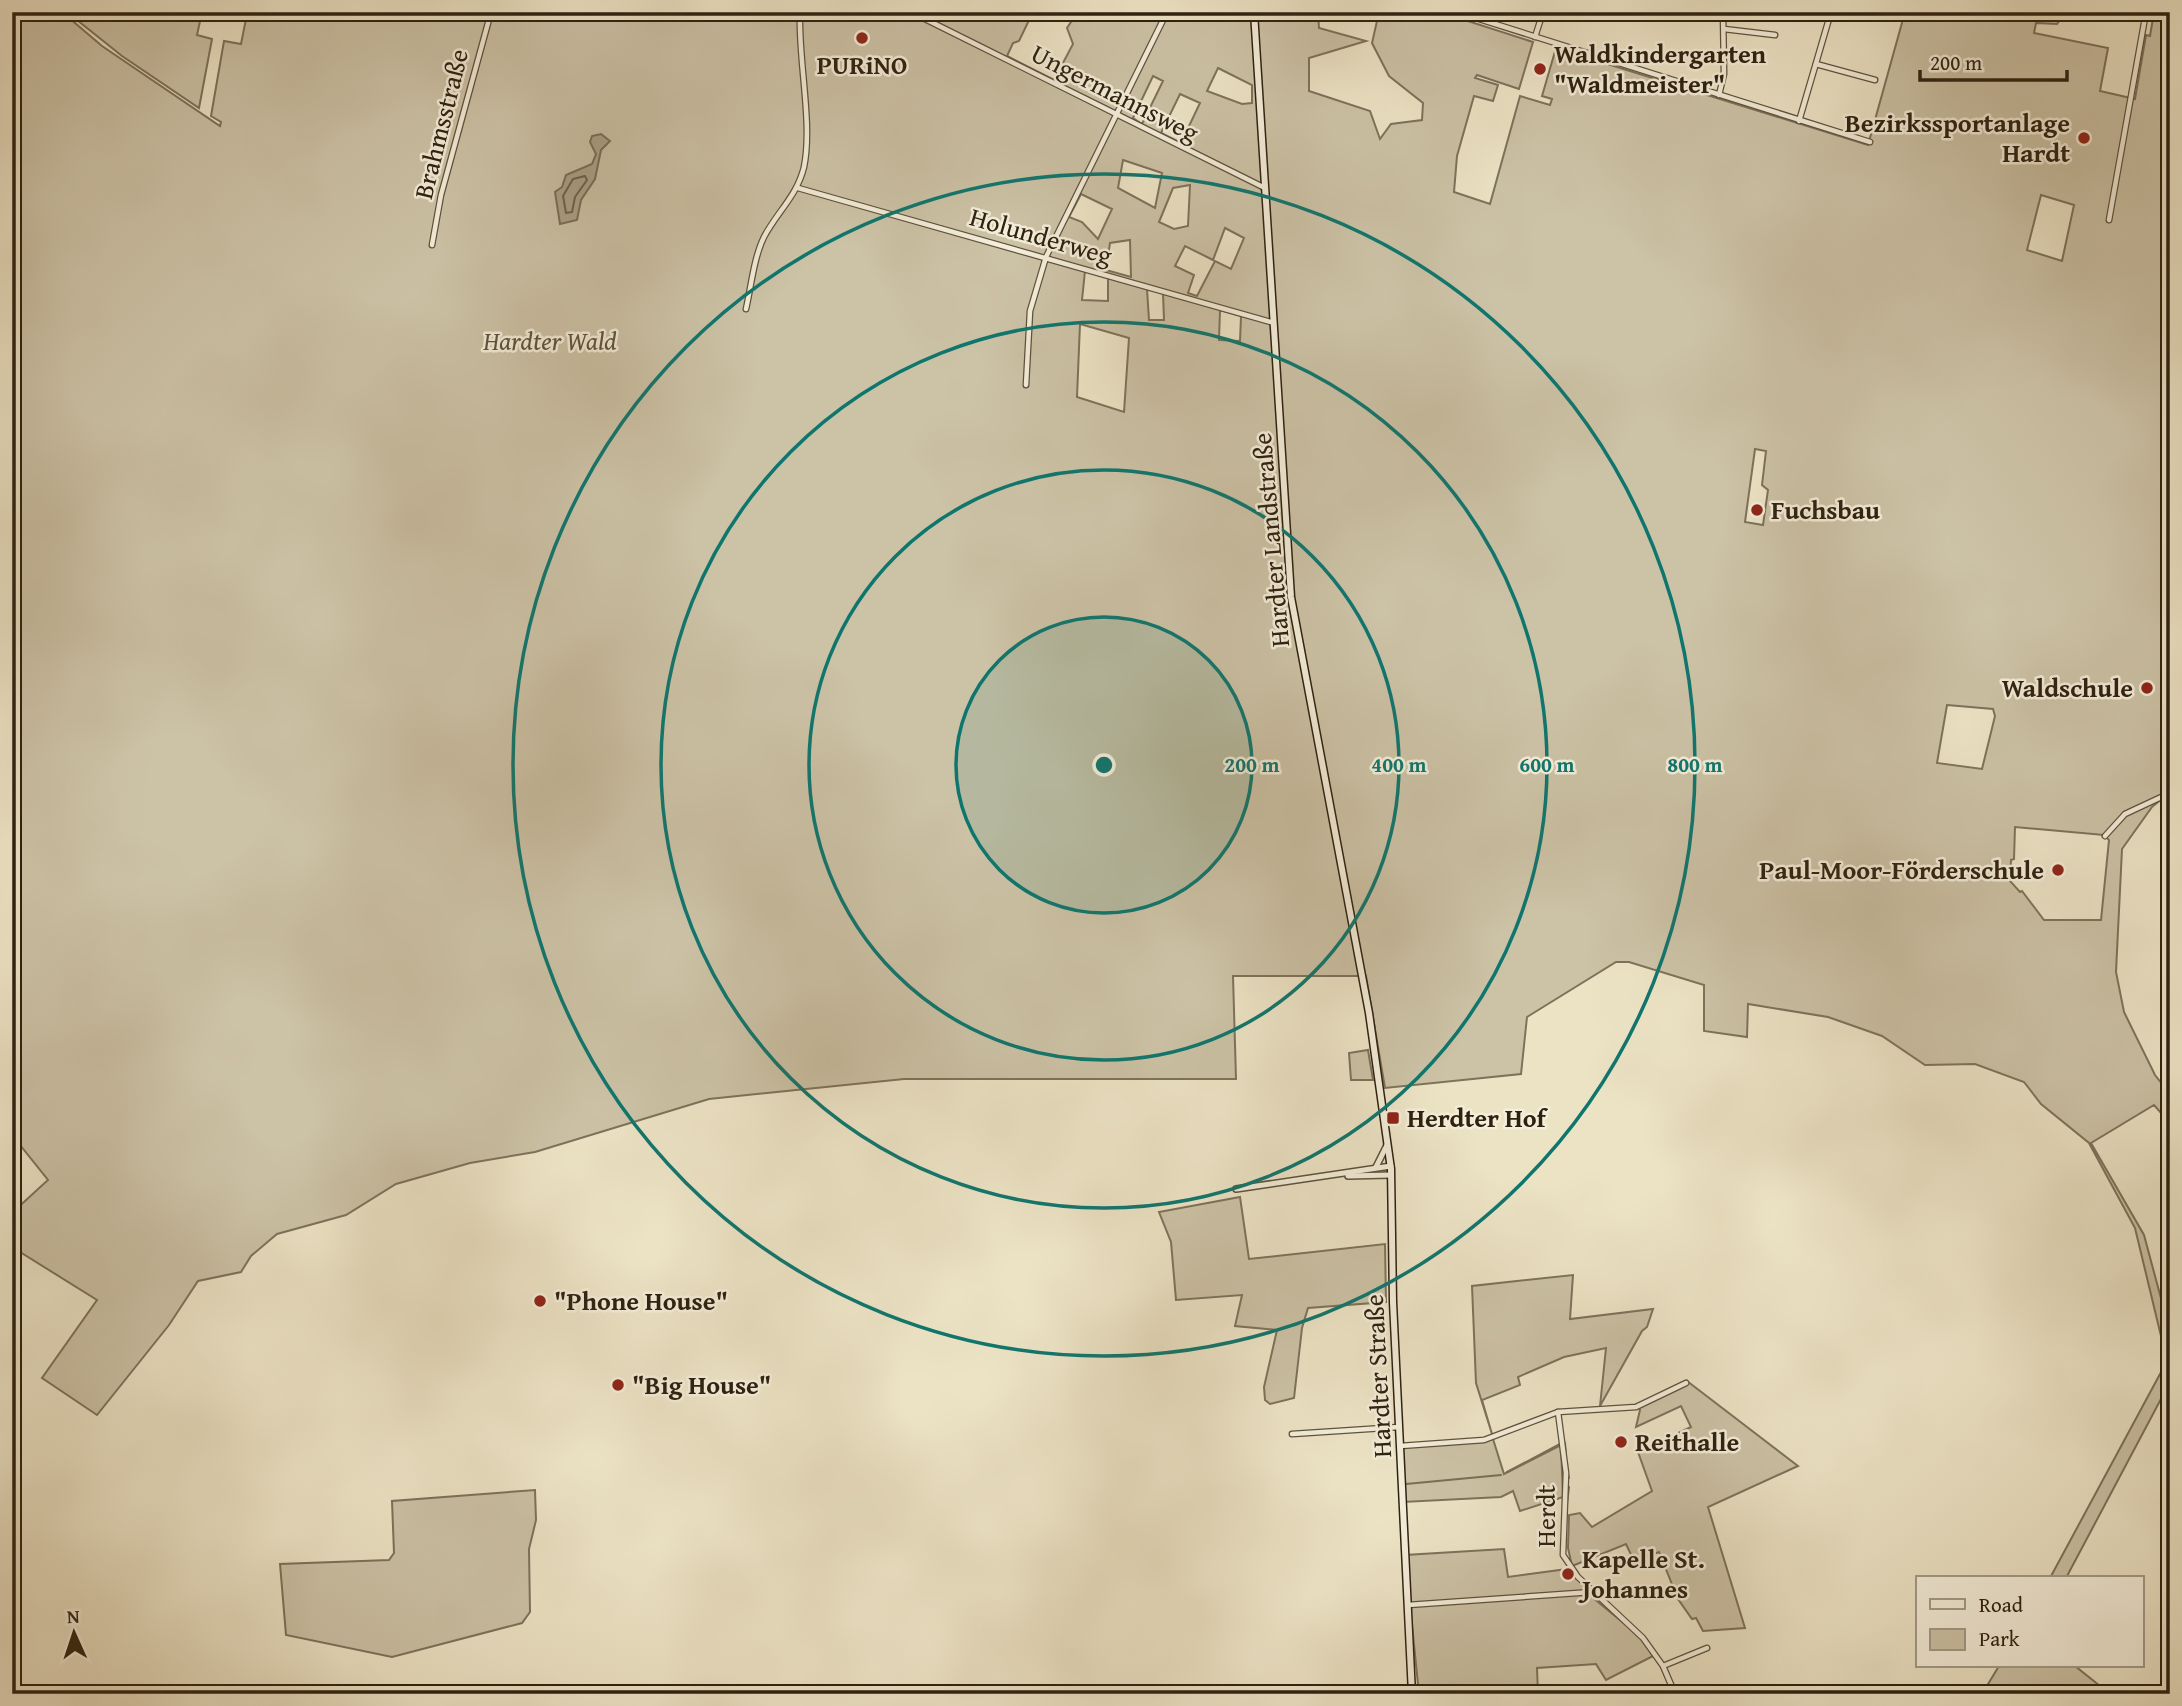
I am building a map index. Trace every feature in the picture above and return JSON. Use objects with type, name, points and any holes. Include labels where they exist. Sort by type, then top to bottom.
[{"type":"main road","name":"Hardter Landstraße","points":[[1254,12],[1293,610],[1376,1057]]},
{"type":"main road","name":"Hardter Straße","points":[[1376,1057],[1391,1166],[1399,1427],[1412,1694]]},
{"type":"street","name":"Brahmsstraße","points":[[432,246],[441,195],[491,12]]},
{"type":"street","points":[[746,309],[764,237],[798,188],[807,143],[799,49],[800,12]]},
{"type":"street","name":"Ungermannsweg","points":[[911,12],[1265,188]]},
{"type":"street","points":[[1026,385],[1030,311],[1045,257],[1167,12]]},
{"type":"street","points":[[1457,12],[1871,142]]},
{"type":"street","points":[[1535,37],[1543,12]]},
{"type":"street","points":[[1719,95],[1724,74],[1723,12]]},
{"type":"street","points":[[1799,121],[1831,12]]},
{"type":"street","points":[[2109,220],[2146,12]]},
{"type":"street","points":[[1724,29],[1775,35]]},
{"type":"street","points":[[1816,64],[1875,80]]},
{"type":"street","name":"Holunderweg","points":[[798,188],[1274,323]]},
{"type":"street","points":[[2105,836],[2125,814],[2170,793]]},
{"type":"street","points":[[1376,1167],[1388,1142]]},
{"type":"street","points":[[1236,1189],[1391,1166]]},
{"type":"street","points":[[1338,1175],[1391,1175]]},
{"type":"street","points":[[1400,1447],[1484,1440],[1558,1412],[1636,1407],[1686,1383]]},
{"type":"street","name":"Herdt","points":[[1558,1412],[1566,1473],[1563,1555],[1568,1567],[1643,1638],[1663,1666],[1675,1694]]},
{"type":"street","points":[[1292,1434],[1399,1427]]},
{"type":"street","points":[[1408,1605],[1592,1591]]},
{"type":"street","points":[[1663,1666],[1707,1648]]},
{"type":"green space","name":"Hardter Wald","points":[[12,12],[62,12],[102,46],[220,126],[221,122],[211,116],[224,41],[241,44],[246,19],[221,12],[1033,12],[1019,41],[1013,43],[1007,56],[1054,80],[1073,44],[1067,28],[1073,19],[1083,18],[1088,12],[1318,12],[1319,28],[1366,41],[1309,58],[1309,91],[1370,111],[1380,139],[1391,124],[1422,120],[1423,103],[1389,76],[1372,43],[1379,12],[1440,12],[1533,42],[1519,89],[1477,75],[1475,78],[1498,85],[1493,101],[1474,96],[1457,156],[1454,192],[1490,204],[1520,96],[1550,105],[1552,99],[1542,96],[1556,48],[1868,145],[1905,12],[2077,12],[2075,16],[2063,16],[2057,24],[2036,23],[2034,33],[2108,48],[2100,91],[2135,99],[2146,35],[2150,36],[2154,12],[2170,12],[2170,791],[2128,812],[2104,835],[2015,827],[2014,859],[2011,860],[2010,881],[2022,891],[2044,920],[2101,920],[2109,840],[2106,837],[2128,814],[2163,798],[2152,807],[2122,849],[2116,972],[2124,1012],[2155,1075],[2170,1094],[2170,1123],[2154,1105],[2091,1143],[2144,1235],[2170,1332],[2170,1382],[2067,1576],[2051,1576],[2167,1361],[2135,1228],[2089,1143],[2041,1104],[2024,1082],[1975,1064],[1925,1065],[1882,1036],[1828,1017],[1748,1004],[1747,1037],[1704,1031],[1704,985],[1629,962],[1616,962],[1527,1017],[1521,1074],[1385,1088],[1366,976],[1233,976],[1236,1079],[904,1079],[709,1099],[535,1152],[470,1163],[396,1184],[346,1215],[277,1234],[251,1256],[241,1272],[198,1281],[169,1325],[97,1415],[42,1378],[97,1300],[12,1247],[12,1213],[48,1180],[12,1135]],"holes":[[[1218,68],[1252,85],[1252,103],[1242,104],[1207,91]],[[1153,76],[1163,81],[1142,124],[1133,118]],[[1180,94],[1200,103],[1181,143],[1161,133]],[[1123,160],[1162,173],[1155,208],[1118,188]],[[1190,185],[1188,226],[1174,229],[1159,222],[1173,188]],[[1081,194],[1112,209],[1098,239],[1082,222],[1069,217]],[[2041,195],[2074,205],[2062,261],[2027,250]],[[1225,228],[1244,238],[1231,269],[1215,261],[1197,296],[1188,293],[1194,275],[1175,266],[1185,246],[1213,260]],[[1130,240],[1131,277],[1106,270],[1110,243]],[[1085,271],[1108,278],[1108,301],[1082,300]],[[1147,289],[1163,293],[1164,320],[1149,320]],[[1220,310],[1241,316],[1240,341],[1219,340]],[[1080,324],[1129,338],[1124,412],[1077,397]],[[1755,449],[1766,451],[1762,485],[1768,490],[1763,525],[1745,522]],[[1947,705],[1993,709],[1995,716],[1982,769],[1937,763]]]},
{"type":"green space","points":[[67,12],[202,12],[197,35],[212,39],[199,108],[122,56]]},
{"type":"green space","points":[[1368,1050],[1373,1080],[1351,1080],[1349,1053]]},
{"type":"green space","points":[[1240,1197],[1249,1259],[1385,1244],[1386,1302],[1308,1308],[1302,1328],[1294,1398],[1270,1404],[1265,1400],[1264,1387],[1277,1330],[1235,1326],[1242,1295],[1176,1300],[1171,1242],[1159,1212]]},
{"type":"green space","points":[[1573,1275],[1570,1319],[1653,1309],[1647,1327],[1642,1331],[1600,1406],[1606,1348],[1564,1357],[1518,1377],[1520,1385],[1482,1400],[1492,1434],[1476,1383],[1472,1286]]},
{"type":"green space","points":[[1687,1381],[1798,1466],[1708,1507],[1745,1628],[1703,1631],[1696,1618],[1692,1619],[1678,1599],[1659,1552],[1634,1561],[1626,1544],[1572,1566],[1568,1548],[1569,1515],[1580,1513],[1592,1527],[1652,1491],[1638,1452],[1691,1427],[1681,1406],[1636,1427],[1640,1410],[1636,1405]]},
{"type":"green space","points":[[1493,1439],[1504,1474],[1561,1445],[1563,1497],[1520,1511],[1513,1491],[1501,1497],[1403,1502],[1400,1446]]},
{"type":"green space","points":[[535,1490],[536,1520],[529,1549],[530,1612],[522,1623],[392,1657],[286,1635],[280,1564],[389,1560],[394,1553],[392,1501]]},
{"type":"green space","points":[[1504,1549],[1508,1577],[1567,1569],[1572,1566],[1592,1597],[1642,1638],[1653,1656],[1606,1680],[1596,1664],[1537,1668],[1538,1694],[1419,1694],[1405,1555]]},
{"type":"green space","points":[[1998,1668],[2078,1668],[2110,1694],[1982,1694]]},
{"type":"water","points":[[601,134],[610,141],[601,150],[595,179],[581,200],[577,220],[560,224],[555,192],[562,187],[566,175],[592,164],[596,154],[590,142],[592,136]]},
{"type":"waterway","points":[[1565,1443],[1566,1458]]},
{"type":"waterway","points":[[1507,1472],[1560,1444]]},
{"type":"waterway","points":[[1568,1474],[1569,1478]]},
{"type":"waterway","points":[[1406,1484],[1501,1475]]},
{"type":"waterway","points":[[1567,1504],[1569,1487]]},
{"type":"waterway","points":[[1566,1518],[1567,1508]]},
{"type":"place","name":"PURiNO","points":[[862,38]]},
{"type":"place","name":"Waldkindergarten \"Waldmeister\"","points":[[1540,69]]},
{"type":"place","name":"Bezirkssportanlage Hardt","points":[[2084,138]]},
{"type":"place","name":"Fuchsbau","points":[[1757,510]]},
{"type":"place","name":"Waldschule","points":[[2147,688]]},
{"type":"place","name":"Paul-Moor-Förderschule","points":[[2058,870]]},
{"type":"place","name":"Herdter Hof","points":[[1393,1118]]},
{"type":"place","name":"\"Phone House\"","points":[[540,1301]]},
{"type":"place","name":"\"Big House\"","points":[[618,1385]]},
{"type":"place","name":"Reithalle","points":[[1621,1442]]},
{"type":"place","name":"Kapelle St. Johannes","points":[[1568,1574]]}]
